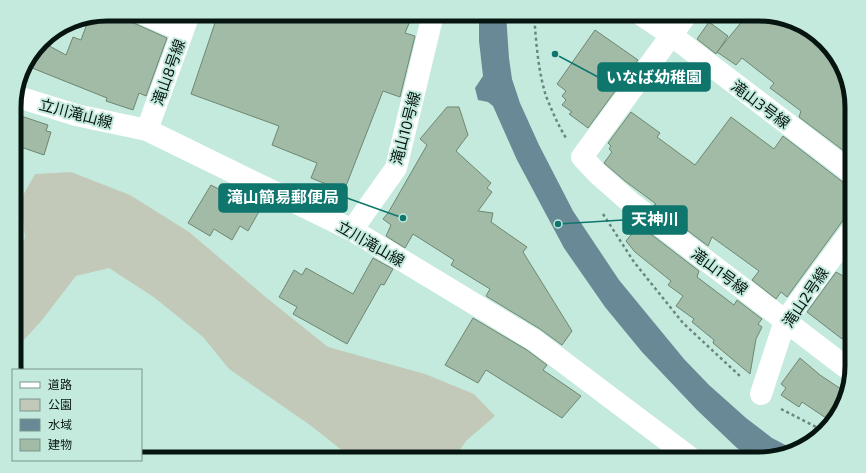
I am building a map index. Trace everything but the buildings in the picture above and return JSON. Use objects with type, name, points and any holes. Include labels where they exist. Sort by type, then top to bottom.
[{"type":"street","name":"滝山10号線","points":[[352,230],[396,168],[431,21]]},
{"type":"street","name":"滝山3号線","points":[[650,21],[671,35],[845,168]]},
{"type":"street","points":[[582,157],[682,21]]},
{"type":"street","name":"滝山8号線","points":[[147,130],[186,23]]},
{"type":"street","name":"立川滝山線","points":[[22,98],[76,115],[147,130],[352,230],[534,340],[683,452]]},
{"type":"street","name":"滝山1号線","points":[[582,157],[598,174],[631,202],[845,367]]},
{"type":"street","name":"滝山2号線","points":[[761,394],[785,321],[845,240]]},
{"type":"path","points":[[535,21],[540,68],[546,95],[557,122],[568,143],[582,157]]},
{"type":"path","points":[[602,213],[634,262],[683,323],[774,405],[819,428]]},
{"type":"green space","points":[[71,172],[130,195],[189,232],[268,299],[328,347],[425,374],[474,394],[495,416],[467,440],[458,452],[344,452],[310,425],[229,369],[203,337],[155,298],[109,268],[76,276],[42,320],[21,343],[21,246],[25,238],[21,199],[35,174]]},
{"type":"water","points":[[479,21],[506,21],[512,79],[520,103],[539,145],[573,211],[619,280],[684,359],[709,385],[746,418],[772,438],[788,446],[764,452],[742,452],[737,448],[697,410],[642,352],[605,307],[564,248],[517,160],[493,106],[488,102],[478,100],[475,88],[483,76],[479,41]]},
{"type":"place","name":"いなば幼稚園","points":[[555,54]]},
{"type":"place","name":"滝山簡易郵便局","points":[[403,218]]},
{"type":"place","name":"天神川","points":[[558,224]]}]
